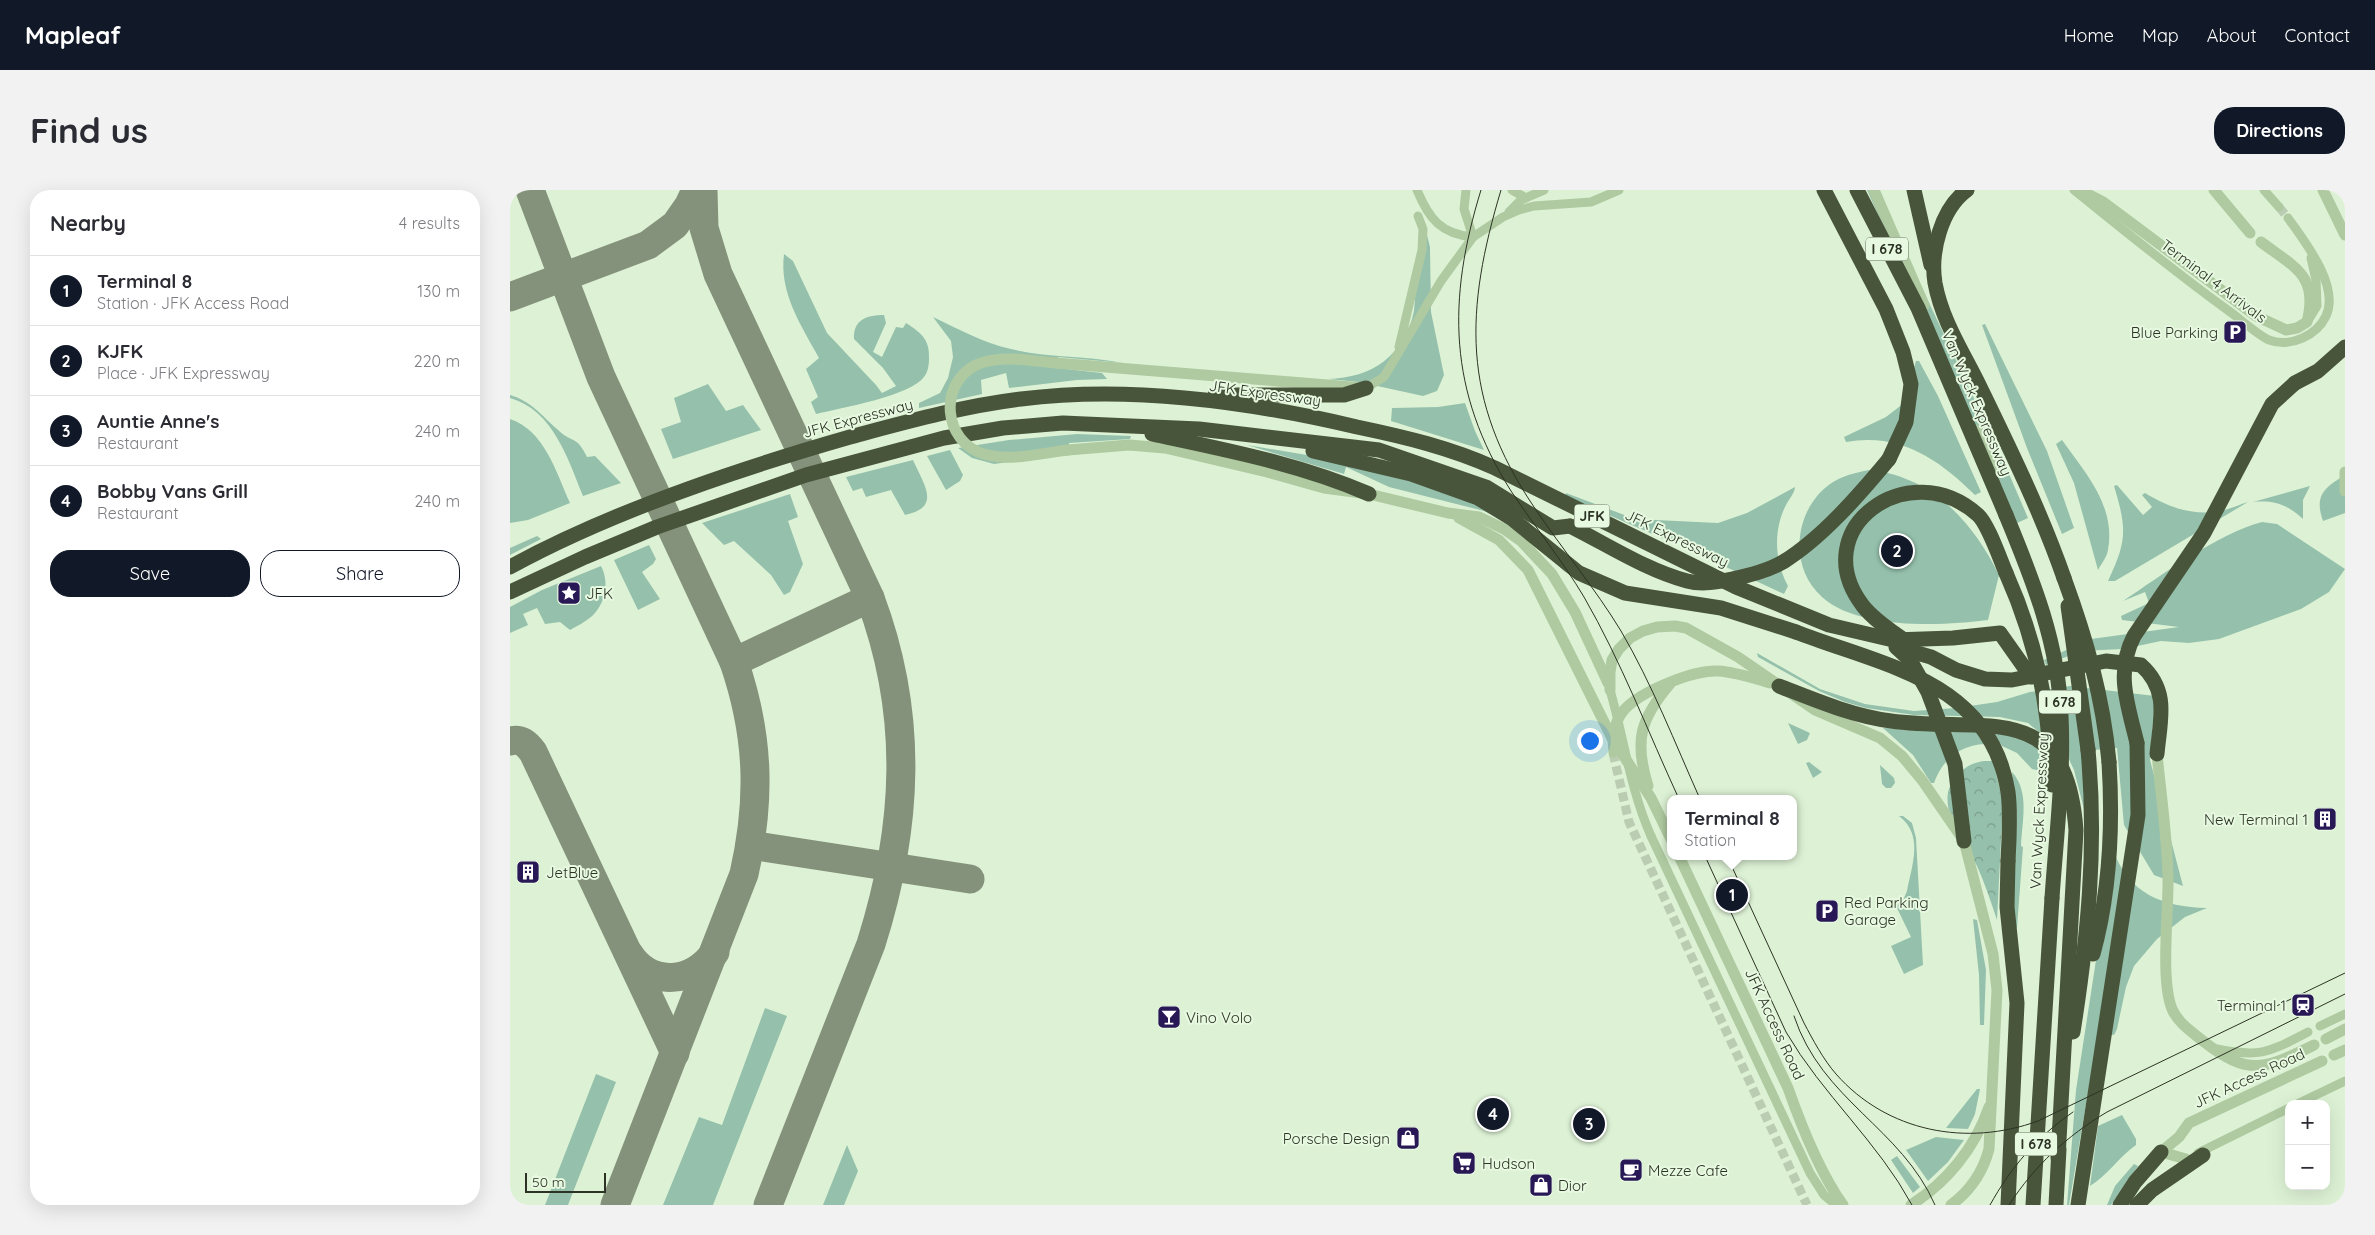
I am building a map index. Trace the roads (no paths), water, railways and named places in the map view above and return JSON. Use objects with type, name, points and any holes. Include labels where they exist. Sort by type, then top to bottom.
[{"type":"highway","points":[[1379,450],[1454,467],[1478,476],[1650,568],[1689,582],[1714,583],[1760,573],[1782,562],[1801,548],[1854,500],[1889,459],[1906,422],[1911,384],[1903,352],[1886,309],[1824,190]]},
{"type":"highway","name":"Van Wyck Expressway","points":[[1857,190],[1918,308],[2006,515],[2042,608],[2058,678],[2062,732],[2033,1205]]},
{"type":"highway","points":[[1914,190],[1935,281]]},
{"type":"highway","points":[[1935,281],[1934,253],[1942,224],[1955,200],[1967,190]]},
{"type":"highway","name":"Van Wyck Expressway","points":[[1935,281],[1942,314],[1979,386],[2033,501],[2064,578],[2088,750],[2092,804],[2092,865],[2089,924],[2064,1092],[2056,1205]]},
{"type":"highway","points":[[2078,1205],[2138,815],[2137,743],[2124,687],[2123,666],[2126,651],[2134,636],[2204,533],[2272,404],[2283,391],[2318,371],[2345,347]]},
{"type":"highway","points":[[1162,397],[1254,393],[1344,395],[1366,388]]},
{"type":"highway","name":"JFK Expressway","points":[[510,567],[565,540],[668,498],[784,457],[897,425],[1022,398],[1082,395],[1162,397],[1300,414],[1407,438],[1454,451],[1495,468],[1736,587],[1829,625],[1900,643],[2000,633],[2031,677]]},
{"type":"highway","name":"JFK","points":[[510,592],[550,572],[620,542],[733,499],[884,453],[944,438],[1003,428],[1063,422],[1199,429],[1379,450],[1486,487],[1554,528],[1570,526]]},
{"type":"highway","points":[[1104,423],[1270,461],[1333,479],[1369,494]]},
{"type":"highway","points":[[1199,429],[1341,457],[1411,474],[1458,489],[1494,506],[1565,562],[1600,584],[1625,593],[1728,610],[1796,632],[1919,676],[1945,692],[1969,714],[1988,740],[2000,764],[2006,782],[2009,809],[2007,907],[2018,1003],[2008,1205]]},
{"type":"highway","points":[[1964,840],[1955,764],[1928,692],[1900,643],[1862,605],[1853,588],[1847,570],[1847,551],[1851,534],[1858,523],[1878,503],[1893,496],[1909,492],[1944,496],[1979,516],[2014,590],[2037,664],[2047,722],[2056,824]]},
{"type":"highway","points":[[510,598],[550,572]]},
{"type":"highway","points":[[2064,578],[2090,650],[2098,685],[2109,762],[2110,840],[2107,883],[2101,924],[2081,984]]},
{"type":"highway","points":[[1900,643],[1956,670],[1979,678],[2012,680],[2106,661],[2141,665],[2158,684],[2161,695],[2157,754]]},
{"type":"highway","points":[[1779,686],[1842,710],[1876,719],[1909,723],[2009,727],[2036,739],[2052,754],[2059,764],[2070,791],[2076,830],[2058,1158]]},
{"type":"highway","points":[[2120,1205],[2135,1182],[2161,1152]]},
{"type":"highway","points":[[2136,1205],[2152,1190],[2202,1155]]},
{"type":"highway","points":[[2148,1205],[2166,1174],[2186,1159]]},
{"type":"street","points":[[1417,190],[1424,207],[1444,230],[1456,235],[1473,237]]},
{"type":"street","points":[[1466,190],[1464,209],[1473,237]]},
{"type":"street","points":[[1512,190],[1526,198]]},
{"type":"street","points":[[1544,190],[1526,198],[1503,217],[1473,237],[1441,281],[1384,377],[1366,388],[1001,359],[977,365],[958,381],[950,400],[950,413],[958,436],[973,449],[984,454],[1012,456],[1129,445],[1165,448],[1267,472],[1324,488],[1369,494],[1448,513],[1478,517],[1504,529],[1521,541],[1552,574],[1575,612],[1610,690],[1622,731],[1633,789],[1642,816],[1810,1173],[1824,1195],[1836,1205]]},
{"type":"street","points":[[1503,217],[1534,206],[1592,202],[1619,190]]},
{"type":"street","points":[[1874,190],[1992,461],[1999,499]]},
{"type":"street","name":"Terminal 4 Arrivals","points":[[2074,190],[2204,293],[2269,340],[2297,340],[2312,334],[2321,327],[2328,312],[2330,300],[2324,274],[2288,218]]},
{"type":"street","points":[[2080,190],[2102,202],[2256,316],[2286,330],[2297,328],[2308,322],[2317,306],[2316,280],[2308,249]]},
{"type":"street","points":[[2214,190],[2250,233]]},
{"type":"street","points":[[2264,190],[2279,207]]},
{"type":"street","points":[[2323,190],[2345,235]]},
{"type":"street","points":[[1396,358],[1422,250],[1424,229],[1418,216]]},
{"type":"street","points":[[2261,242],[2301,272],[2307,280],[2312,306],[2308,322]]},
{"type":"street","points":[[2345,472],[2345,491]]},
{"type":"street","points":[[1448,513],[1495,537],[1515,554],[1528,570],[1612,738],[1651,798],[1667,831]]},
{"type":"street","points":[[1610,690],[1612,660],[1619,649],[1630,638],[1651,628],[1663,626],[1680,627],[1697,633],[1738,657],[1815,710],[1872,734],[1886,743],[1902,756],[1922,780],[1964,840],[1989,935],[1996,974],[1993,1096],[1991,1136],[1987,1158],[1979,1175],[1955,1203]]},
{"type":"street","points":[[1613,754],[1612,738],[1617,721],[1628,705],[1689,675],[1718,671],[1737,674],[1779,686]]},
{"type":"street","points":[[1651,798],[1642,758],[1644,727],[1649,711],[1672,683]]},
{"type":"street","name":"JFK Access Road","points":[[2157,754],[2167,846],[2169,997],[2172,1009],[2179,1020],[2211,1047],[2226,1058],[2239,1064],[2268,1065],[2314,1045]]},
{"type":"street","name":"JFK Access Road","points":[[1681,860],[1788,1088],[1797,1112],[1843,1205]]},
{"type":"street","points":[[2320,1026],[2345,1014]]},
{"type":"street","points":[[2326,1039],[2345,1029]]},
{"type":"street","points":[[2211,1047],[2258,1054],[2269,1052],[2308,1032]]},
{"type":"street","name":"JFK Access Road","points":[[2161,1152],[2179,1137],[2189,1123],[2322,1061]]},
{"type":"street","points":[[2306,1100],[2345,1081]]},
{"type":"street","points":[[2315,1100],[2345,1085]]},
{"type":"street","points":[[1911,1205],[1936,1186],[1961,1160],[1980,1130],[1993,1096]]},
{"type":"street","points":[[2161,1152],[2186,1159],[2285,1110]]},
{"type":"street","points":[[2202,1155],[2285,1115]]},
{"type":"tunnel","points":[[2279,207],[2288,218]]},
{"type":"tunnel","points":[[1613,753],[1629,822],[1807,1205]]},
{"type":"tram line","points":[[1481,190],[1462,269],[1459,307],[1460,344],[1465,381],[1475,417],[1490,454],[1511,491],[1567,570],[1597,621],[1622,671],[1677,795]]},
{"type":"tram line","points":[[1501,190],[1489,234],[1476,315],[1477,353],[1482,391],[1493,429],[1510,467],[1534,507],[1621,631],[1663,714],[1698,795]]},
{"type":"tram line","points":[[1707,860],[1786,1032],[1800,1055],[1883,1160],[1912,1205]]},
{"type":"tram line","points":[[1729,860],[1804,1023],[1831,1068],[1856,1094],[1879,1109],[1904,1121],[1930,1129],[1956,1133],[1984,1133],[2011,1129],[2038,1121],[2345,973]]},
{"type":"tram line","points":[[2009,1205],[2041,1164],[2065,1141],[2092,1121],[2345,994]]},
{"type":"tram line","points":[[1794,1016],[1807,1045],[1823,1070],[1842,1093],[1903,1155],[1920,1178],[1935,1205]]},
{"type":"tram line","points":[[1990,1205],[2016,1165],[2036,1142],[2073,1112]]},
{"type":"place","name":"Blue Parking","points":[[2235,332]]},
{"type":"place","name":"KJFK","points":[[1897,551]]},
{"type":"place","name":"JFK","points":[[569,593]]},
{"type":"place","name":"New Terminal 1","points":[[2325,819]]},
{"type":"place","name":"JetBlue","points":[[528,872]]},
{"type":"place","name":"Terminal 8","points":[[1732,895]]},
{"type":"place","name":"Red Parking Garage","points":[[1827,911]]},
{"type":"place","name":"Terminal 1","points":[[2303,1005]]},
{"type":"place","name":"Vino Volo","points":[[1169,1017]]},
{"type":"place","name":"Bobby Vans Grill","points":[[1493,1114]]},
{"type":"place","name":"Auntie Anne's","points":[[1589,1124]]},
{"type":"place","name":"Porsche Design","points":[[1408,1138]]},
{"type":"place","name":"Hudson","points":[[1464,1163]]},
{"type":"place","name":"Mezze Cafe","points":[[1631,1170]]},
{"type":"place","name":"Dior","points":[[1541,1185]]}]
